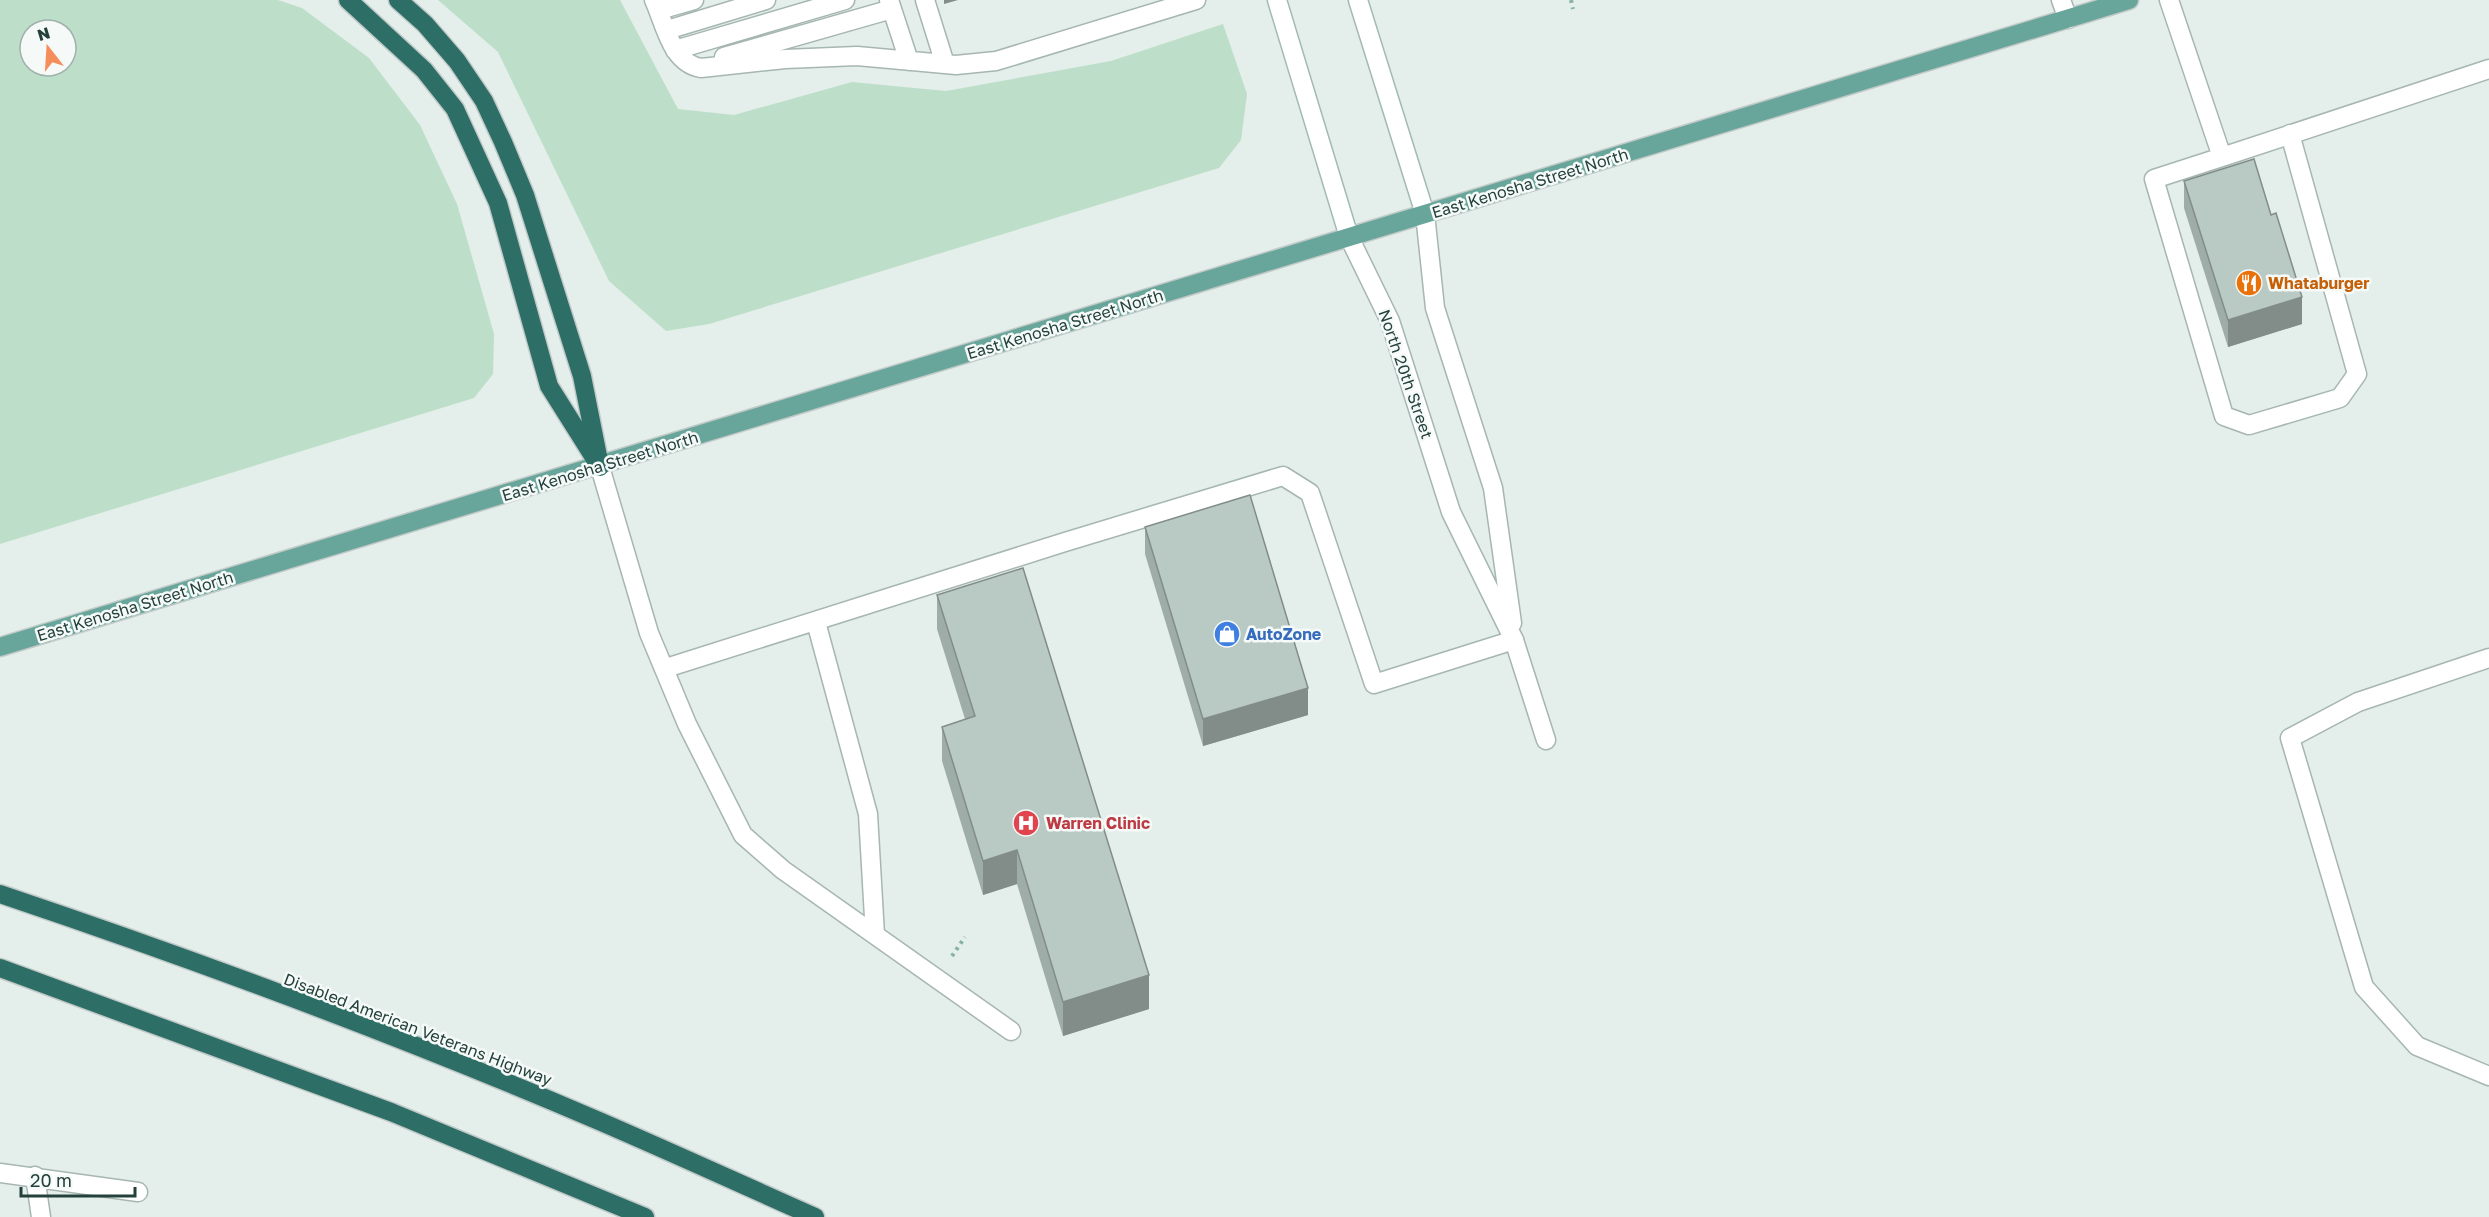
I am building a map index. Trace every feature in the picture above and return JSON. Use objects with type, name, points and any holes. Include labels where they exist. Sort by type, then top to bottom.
[{"type":"highway","points":[[348,0],[424,69],[455,109],[498,203],[549,386],[600,467]]},
{"type":"highway","points":[[398,0],[425,24],[457,61],[484,102],[503,142],[525,195],[582,376],[600,467]]},
{"type":"highway","name":"Disabled American Veterans Highway","points":[[0,894],[87,923],[374,1030],[598,1120],[815,1217]]},
{"type":"highway","points":[[0,968],[391,1112],[645,1217]]},
{"type":"main road","name":"East Kenosha Street North","points":[[0,647],[600,467],[2129,0]]},
{"type":"street","points":[[694,0],[656,5],[675,50],[691,66],[719,67],[785,59],[857,56],[945,64],[996,61],[1197,0]]},
{"type":"street","points":[[667,30],[766,0]]},
{"type":"street","points":[[675,50],[845,0]]},
{"type":"street","points":[[925,0],[945,64]]},
{"type":"street","name":"North 20th Street","points":[[1277,0],[1349,237],[1390,321],[1451,512],[1514,640],[1546,740]]},
{"type":"street","name":"North 20th Street","points":[[1358,0],[1425,214],[1435,308],[1493,488],[1514,640]]},
{"type":"street","points":[[2061,0],[2068,19]]},
{"type":"street","points":[[2169,0],[2222,157]]},
{"type":"street","points":[[691,66],[890,4],[909,61]]},
{"type":"street","points":[[2290,135],[2357,374],[2340,398],[2249,424],[2224,416],[2154,179],[2489,69]]},
{"type":"street","points":[[600,467],[649,633],[666,668],[687,724],[742,835],[760,853],[1011,1031]]},
{"type":"street","points":[[666,668],[1283,476],[1310,493],[1374,684],[1514,640]]},
{"type":"street","points":[[816,622],[868,814],[875,936]]},
{"type":"street","points":[[2489,658],[2358,702],[2290,738],[2364,987],[2417,1046],[2489,1076]]},
{"type":"street","points":[[0,1173],[35,1176],[138,1192]]},
{"type":"street","points":[[35,1176],[41,1217]]},
{"type":"path","points":[[1571,0],[1573,9]]},
{"type":"green space","points":[[0,0],[278,0],[302,8],[369,58],[420,125],[457,204],[494,334],[493,374],[474,398],[0,544]]},
{"type":"green space","points":[[438,0],[620,0],[678,109],[734,115],[852,82],[946,91],[1111,61],[1223,24],[1247,94],[1241,140],[1219,168],[709,324],[666,331],[609,281],[498,52]]},
{"type":"building","name":"Whataburger","points":[[2254,159],[2271,215],[2276,213],[2302,297],[2228,320],[2184,181]]},
{"type":"building","name":"AutoZone","points":[[1250,495],[1308,688],[1203,719],[1145,527]]},
{"type":"building","name":"Warren Clinic","points":[[1023,568],[1149,975],[1063,1002],[1017,850],[983,861],[942,727],[975,716],[937,595]]},
{"type":"place","name":"Whataburger","points":[[2249,283]]},
{"type":"place","name":"AutoZone","points":[[1227,634]]},
{"type":"place","name":"Warren Clinic","points":[[1026,823]]}]
